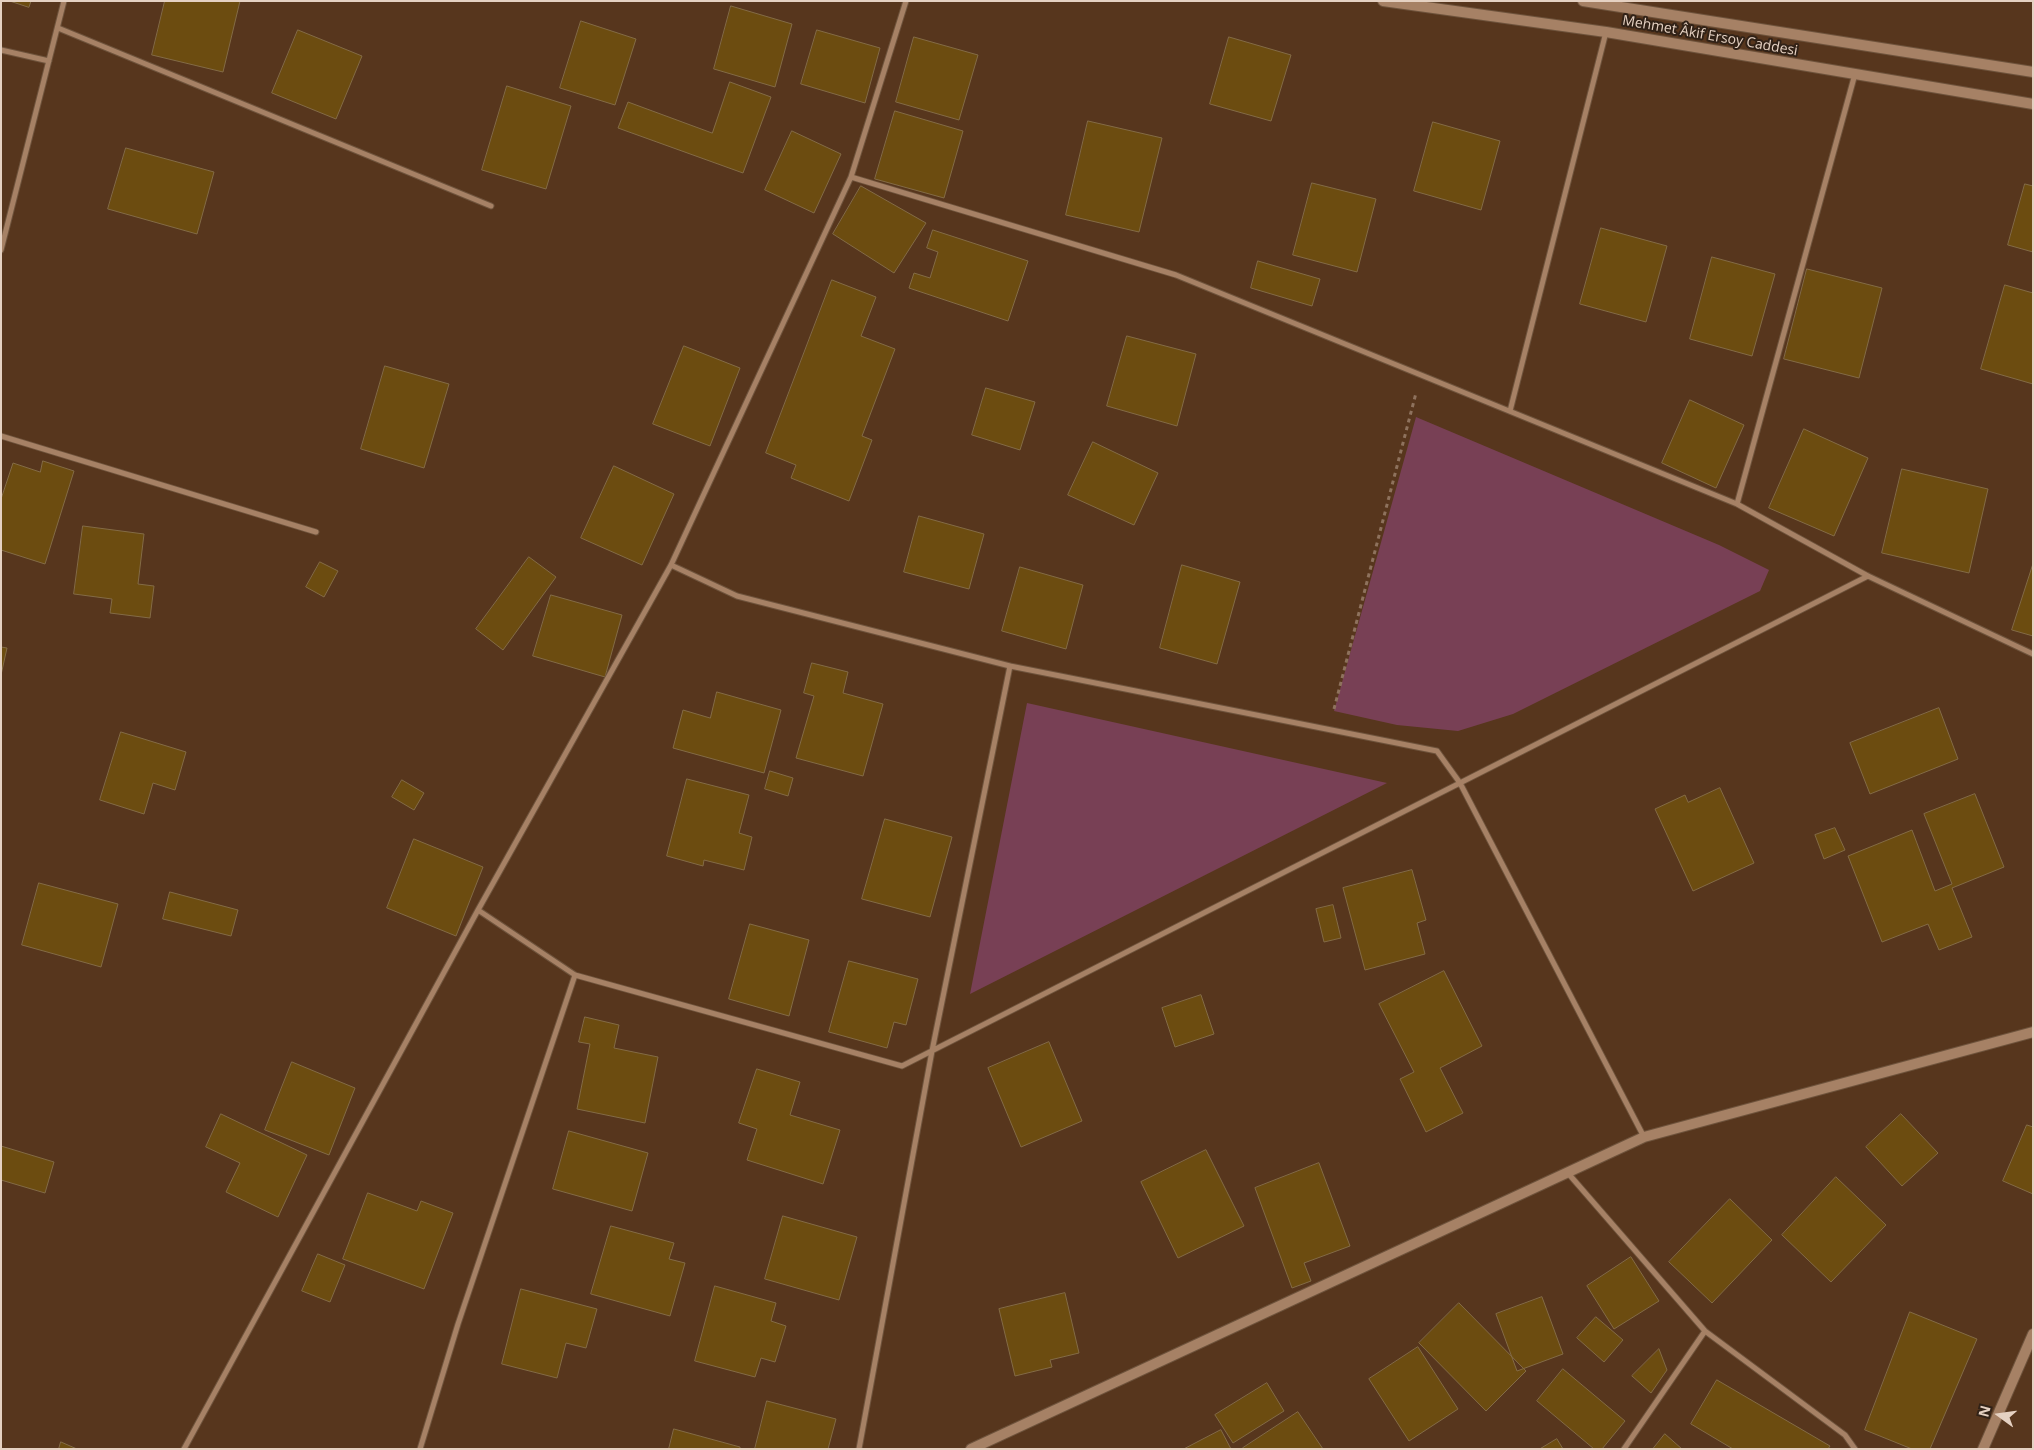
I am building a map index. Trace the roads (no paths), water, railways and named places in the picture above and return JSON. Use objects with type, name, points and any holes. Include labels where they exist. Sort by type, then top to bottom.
[{"type":"street","points":[[1,250],[64,1]]},
{"type":"street","points":[[184,1449],[478,910],[671,565],[851,177],[906,1]]},
{"type":"street","name":"Mehmet Âkif Ersoy Caddesi","points":[[1382,1],[1606,32],[2033,104]]},
{"type":"street","name":"Mehmet Âkif Ersoy Caddesi","points":[[1583,1],[2033,72]]},
{"type":"street","points":[[58,28],[491,206]]},
{"type":"street","points":[[1510,411],[1606,32]]},
{"type":"street","points":[[1,50],[50,61]]},
{"type":"street","points":[[1737,504],[1855,74]]},
{"type":"street","points":[[851,177],[1176,275],[1737,504],[1868,576],[2033,654]]},
{"type":"street","points":[[1,436],[316,532]]},
{"type":"street","points":[[671,565],[736,596],[1010,666],[1437,751],[1460,783],[1644,1136]]},
{"type":"street","points":[[478,910],[575,974],[902,1066],[1868,576]]},
{"type":"street","points":[[859,1449],[932,1050],[1010,666]]},
{"type":"street","points":[[420,1449],[458,1324],[575,974]]},
{"type":"street","points":[[977,1448],[1644,1136],[2033,1032]]},
{"type":"street","points":[[1567,1172],[1705,1331],[1845,1435],[1855,1449]]},
{"type":"street","points":[[1624,1449],[1705,1331]]},
{"type":"street","points":[[1982,1449],[2033,1334]]}]
